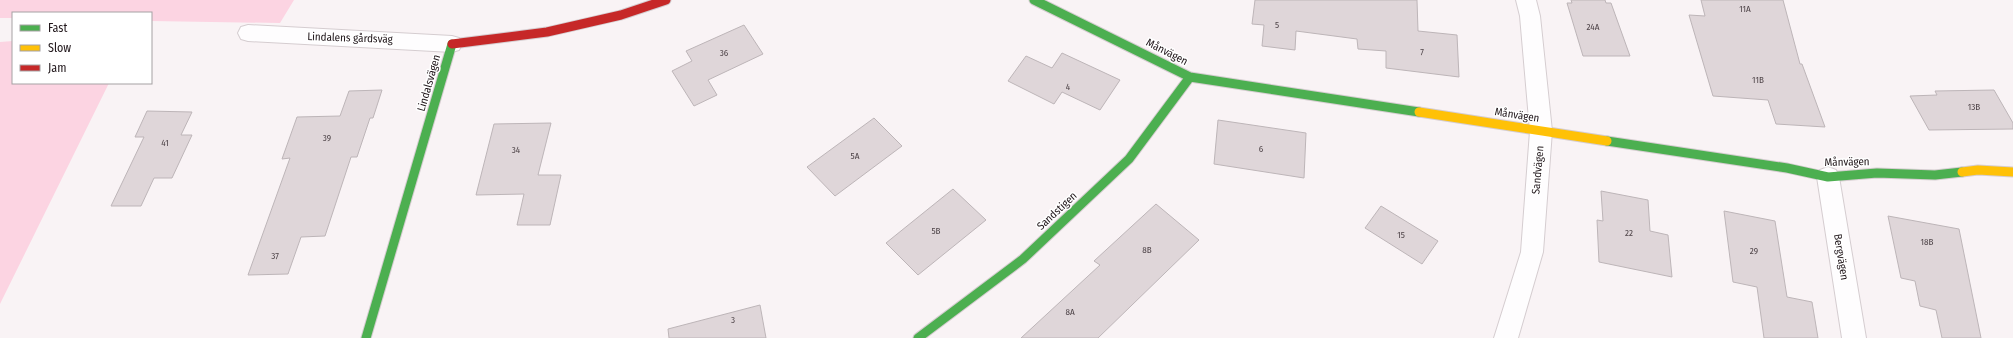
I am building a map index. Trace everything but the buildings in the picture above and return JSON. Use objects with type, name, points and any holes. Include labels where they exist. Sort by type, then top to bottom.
[{"type":"street","name":"Lindalsvägen","points":[[366,338],[446,69],[452,44],[547,32],[622,16],[666,0]]},
{"type":"street","name":"Månvägen","points":[[1034,0],[1190,77],[1787,168],[1828,177],[1877,173],[1935,175],[1978,170],[2013,172]]},
{"type":"street","name":"Sandvägen","points":[[1506,338],[1532,252],[1542,130],[1530,16],[1526,0]]},
{"type":"street","name":"Lindalens gårdsväg","points":[[248,33],[344,39],[392,39],[452,44]]},
{"type":"street","name":"Sandstigen","points":[[918,338],[1023,259],[1129,159],[1190,77]]},
{"type":"street","name":"Bergvägen","points":[[1828,177],[1854,338]]},
{"type":"shaded area","points":[[0,0],[294,0],[280,23],[152,21],[152,12],[12,12],[12,18],[0,18]]},
{"type":"shaded area","points":[[12,41],[12,84],[109,84],[0,304],[0,42]]},
{"type":"traffic: fast","points":[[1034,0],[1190,77],[1419,112]]},
{"type":"traffic: fast","points":[[366,338],[452,44]]},
{"type":"traffic: fast","points":[[918,338],[1023,259],[1129,159],[1190,77]]},
{"type":"traffic: fast","points":[[1607,141],[1787,168],[1828,177],[1877,173],[1935,175],[1962,172]]},
{"type":"traffic: slow","points":[[1419,112],[1607,141]]},
{"type":"traffic: slow","points":[[1962,172],[1978,170],[2013,172]]},
{"type":"traffic: jam","points":[[452,44],[547,32],[621,15],[666,0]]}]
